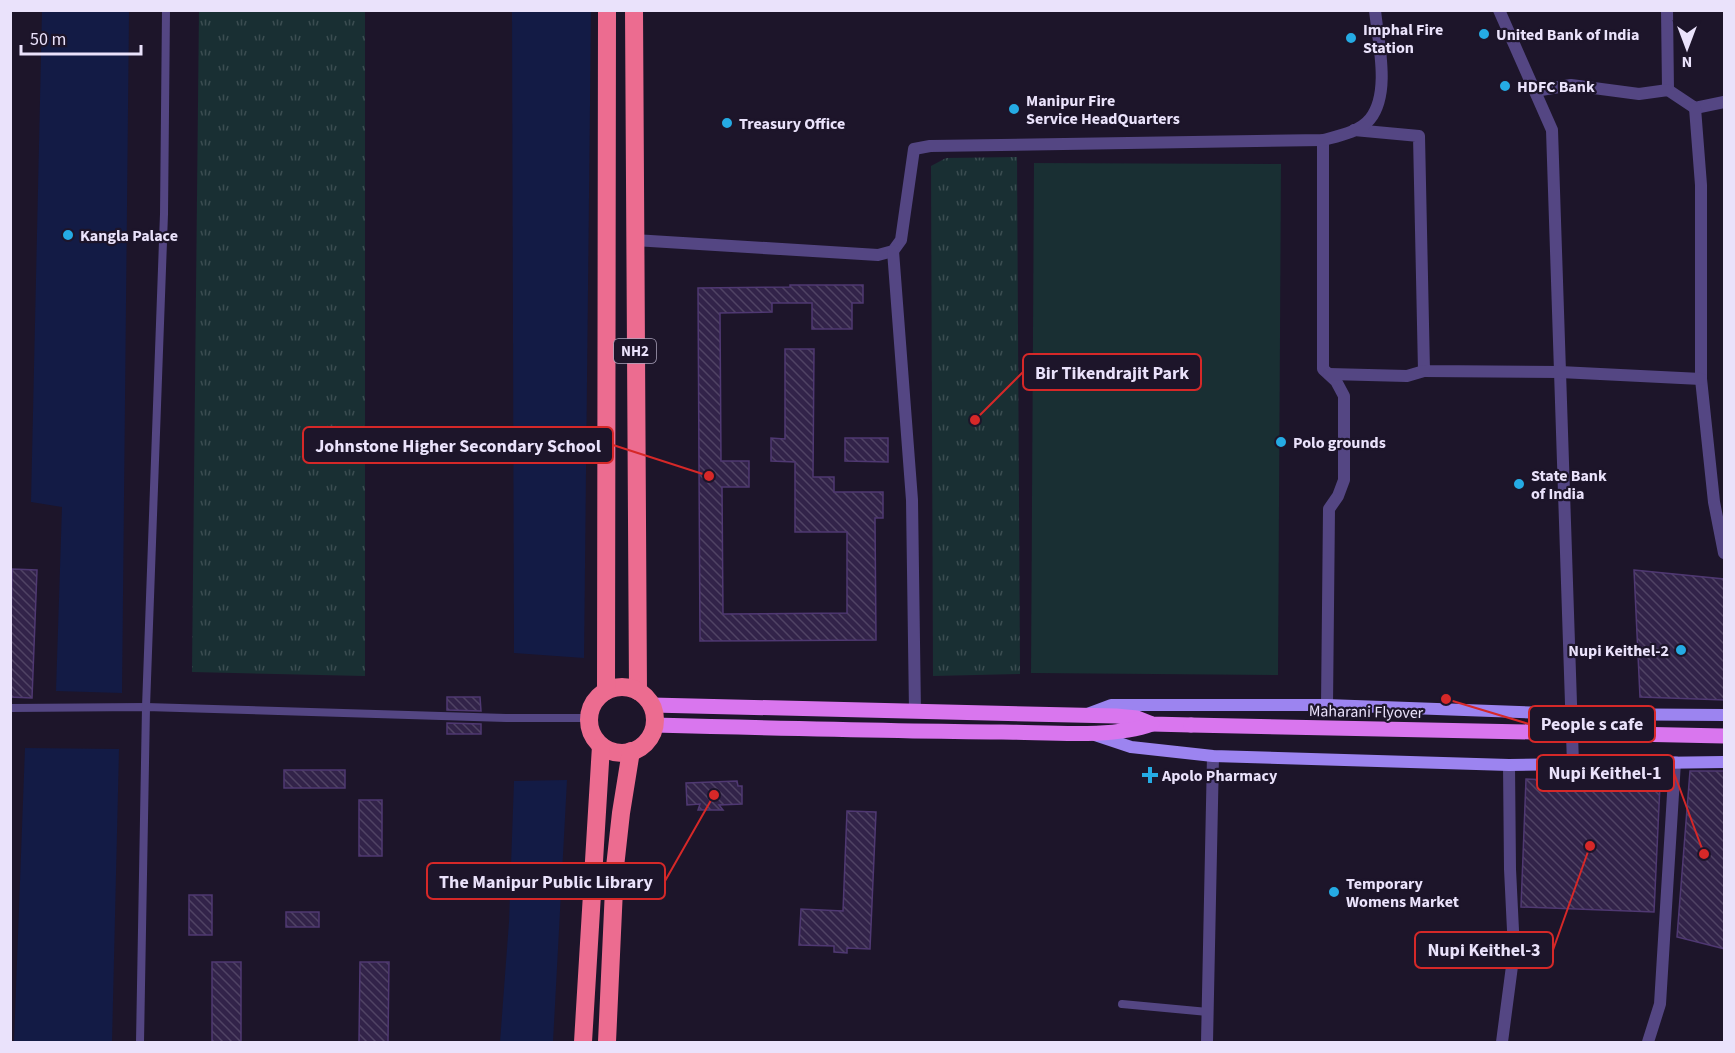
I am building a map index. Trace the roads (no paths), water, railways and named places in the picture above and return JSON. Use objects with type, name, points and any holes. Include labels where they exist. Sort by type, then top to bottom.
[{"type":"highway","name":"NH2","points":[[606,691],[608,10]]},
{"type":"highway","name":"NH2","points":[[634,10],[638,691]]},
{"type":"highway","points":[[616,687],[627,687],[638,691],[652,705],[654,725],[647,742],[631,751],[620,753],[601,746],[590,729],[588,718],[591,707],[606,691],[616,687]]},
{"type":"highway","points":[[583,1042],[601,746]]},
{"type":"highway","points":[[607,1042],[615,867],[631,751]]},
{"type":"main road","name":"Maharani Flyover","points":[[652,705],[1083,716],[1142,724],[1725,736]]},
{"type":"main road","points":[[799,729],[800,709]]},
{"type":"main road","name":"Maharani Flyover","points":[[654,725],[1089,733],[1142,724]]},
{"type":"street","points":[[634,240],[878,255],[893,251],[901,240],[914,149],[942,146],[1323,140],[1347,134],[1369,121],[1381,99],[1382,82],[1375,10]]},
{"type":"street","points":[[1499,10],[1552,130],[1573,764]]},
{"type":"street","points":[[1667,10],[1668,90]]},
{"type":"street","points":[[1535,91],[1571,85],[1639,94],[1668,90],[1695,108],[1725,102]]},
{"type":"street","points":[[1695,108],[1701,185],[1701,379],[1714,502],[1725,553]]},
{"type":"street","points":[[1354,130],[1419,136],[1424,371]]},
{"type":"street","points":[[1323,140],[1323,369],[1336,381],[1344,396],[1344,480],[1338,496],[1329,509],[1327,705]]},
{"type":"street","points":[[893,251],[912,500],[915,712]]},
{"type":"street","points":[[1329,374],[1407,376],[1424,371],[1560,372],[1701,379]]},
{"type":"street","points":[[1083,716],[1110,705],[1327,705],[1572,714],[1725,716]]},
{"type":"street","points":[[1089,733],[1131,747],[1213,756],[1509,765],[1725,762]]},
{"type":"street","points":[[1207,1042],[1213,756]]},
{"type":"street","points":[[1648,1042],[1660,1004],[1675,762]]},
{"type":"street","points":[[1502,1042],[1514,951],[1509,765]]},
{"type":"lane","points":[[140,1042],[146,707],[164,214],[166,10]]},
{"type":"lane","points":[[10,708],[146,707],[506,718],[588,718]]},
{"type":"lane","points":[[1122,1004],[1209,1011]]},
{"type":"water","points":[[42,11],[129,11],[122,693],[56,691],[62,507],[31,502]]},
{"type":"water","points":[[512,11],[591,11],[584,658],[514,653]]},
{"type":"water","points":[[25,748],[119,749],[112,1042],[14,1042]]},
{"type":"water","points":[[567,780],[553,1042],[500,1042],[509,922],[514,781]]},
{"type":"place","name":"United Bank of India","points":[[1484,34]]},
{"type":"place","name":"Imphal Fire Station","points":[[1351,38]]},
{"type":"place","name":"HDFC Bank","points":[[1505,86]]},
{"type":"place","name":"Manipur Fire Service HeadQuarters","points":[[1014,109]]},
{"type":"place","name":"Treasury Office","points":[[727,123]]},
{"type":"place","name":"Kangla Palace","points":[[68,235]]},
{"type":"place","name":"Bir Tikendrajit Park","points":[[975,420]]},
{"type":"place","name":"Polo grounds","points":[[1281,442]]},
{"type":"place","name":"Johnstone Higher Secondary School","points":[[709,476]]},
{"type":"place","name":"State Bank of India","points":[[1519,484]]},
{"type":"place","name":"Nupi Keithel-2","points":[[1681,650]]},
{"type":"place","name":"People s cafe","points":[[1446,699]]},
{"type":"place","name":"Apolo Pharmacy","points":[[1150,775]]},
{"type":"place","name":"The Manipur Public Library","points":[[714,795]]},
{"type":"place","name":"Nupi Keithel-3","points":[[1590,846]]},
{"type":"place","name":"Nupi Keithel-1","points":[[1704,854]]},
{"type":"place","name":"Temporary Womens Market","points":[[1334,892]]}]
